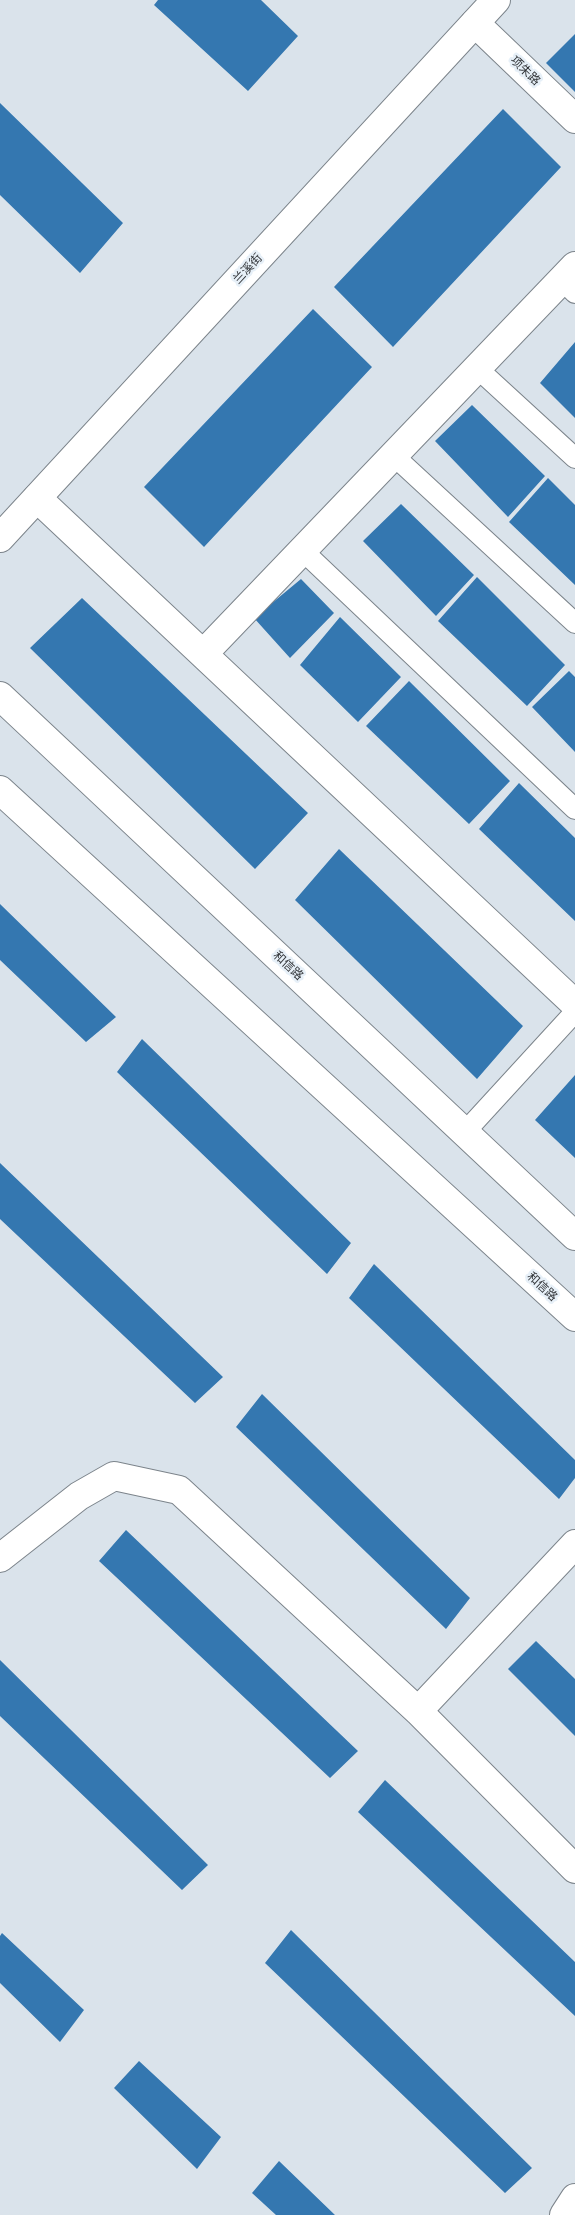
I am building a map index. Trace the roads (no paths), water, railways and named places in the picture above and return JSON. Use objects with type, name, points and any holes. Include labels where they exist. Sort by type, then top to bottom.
[{"type":"street","name":"兰溪街","points":[[0,538],[496,0]]},
{"type":"street","name":"项朱路","points":[[475,23],[575,118]]},
{"type":"street","points":[[203,654],[478,368],[571,280]]},
{"type":"street","points":[[37,498],[575,1004]]},
{"type":"street","name":"和信路","points":[[0,696],[575,1236]]},
{"type":"street","name":"和信路","points":[[0,790],[575,1317]]},
{"type":"street","points":[[0,1558],[79,1496],[114,1476],[179,1490],[418,1711],[575,1869]]},
{"type":"street","points":[[418,1711],[575,1544]]},
{"type":"street","points":[[564,2215],[575,2198]]},
{"type":"lane","points":[[478,368],[575,458]]},
{"type":"lane","points":[[394,455],[575,623]]},
{"type":"lane","points":[[302,550],[575,809]]},
{"type":"lane","points":[[465,1132],[575,1012]]}]
